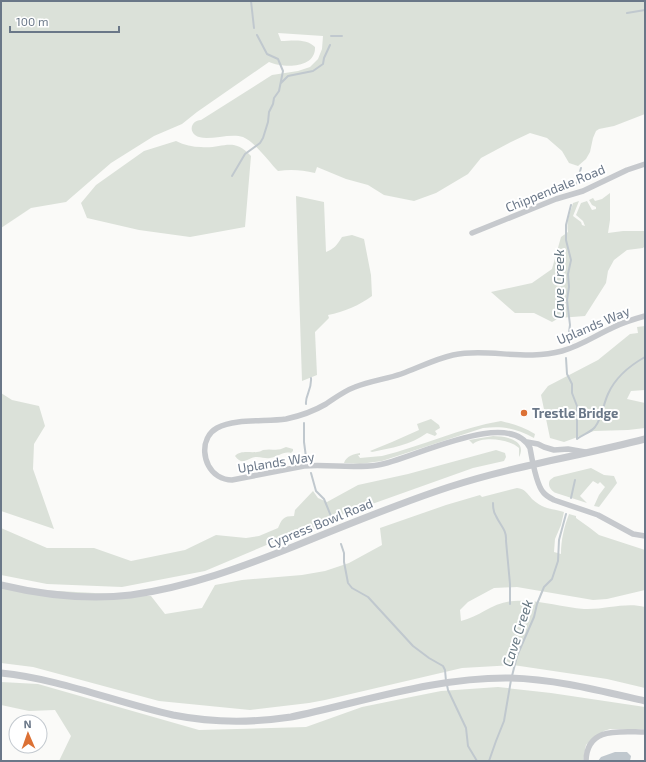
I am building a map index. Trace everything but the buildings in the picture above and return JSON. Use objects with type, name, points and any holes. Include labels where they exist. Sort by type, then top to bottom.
[{"type":"street","name":"Chippendale Road","points":[[472,233],[556,199],[583,192],[627,170],[645,164]]},
{"type":"street","name":"Uplands Way","points":[[590,452],[568,449],[554,450],[538,444],[527,442],[510,433],[485,433],[457,440],[385,464],[352,467],[314,465],[304,466],[232,480],[226,480],[215,474],[207,464],[205,453],[206,442],[212,432],[217,428],[226,425],[238,422],[274,420],[298,416],[325,405],[355,387],[400,374],[452,356],[467,354],[542,355],[562,351],[580,345],[627,321],[645,316]]},
{"type":"street","name":"Cypress Bowl Road","points":[[1,586],[52,594],[90,596],[130,595],[181,586],[239,568],[449,487],[645,439]]},
{"type":"street","points":[[527,442],[542,490],[547,496],[554,500],[598,515],[633,534],[645,536]]},
{"type":"street","points":[[1,673],[34,677],[60,683],[153,711],[191,719],[231,722],[271,720],[291,717],[420,687],[449,682],[490,678],[551,682],[645,701]]},
{"type":"street","points":[[586,761],[588,747],[594,740],[601,736],[613,731],[645,732]]},
{"type":"shaded area","points":[[1,1],[645,1],[645,114],[596,131],[590,152],[586,159],[578,166],[569,163],[562,151],[547,138],[530,133],[481,158],[468,174],[436,193],[414,201],[384,195],[368,185],[346,179],[317,167],[315,173],[296,170],[278,171],[257,148],[243,137],[231,136],[205,138],[199,137],[193,133],[192,125],[198,120],[201,120],[272,75],[298,71],[310,67],[318,59],[322,49],[323,36],[278,33],[281,41],[303,41],[311,44],[315,47],[314,54],[305,63],[298,65],[290,66],[269,62],[182,124],[154,136],[111,163],[66,202],[31,208],[1,228]]},
{"type":"shaded area","points":[[176,141],[185,145],[198,147],[228,145],[239,146],[251,156],[245,227],[190,237],[139,230],[87,218],[81,203],[96,185],[144,151]]},
{"type":"shaded area","points":[[610,193],[610,220],[608,233],[645,231],[645,246],[643,248],[627,250],[614,260],[608,271],[606,283],[585,316],[559,318],[552,322],[534,313],[515,313],[491,292],[532,283],[552,269],[561,237],[568,232],[568,221],[573,203],[579,201],[573,216],[585,226],[583,221],[576,215],[581,203],[587,201],[592,210],[596,209],[596,207],[592,205],[589,200],[593,198],[595,201],[602,199]]},
{"type":"shaded area","points":[[296,196],[324,202],[326,252],[331,250],[342,237],[352,235],[364,239],[371,275],[372,296],[352,308],[328,315],[329,318],[315,332],[317,375],[302,381]]},
{"type":"shaded area","points":[[645,326],[645,390],[631,391],[627,399],[645,403],[645,428],[594,431],[564,442],[550,438],[541,395],[548,386],[598,360],[630,334],[638,333],[637,327]]},
{"type":"shaded area","points":[[1,393],[12,400],[39,406],[45,426],[34,444],[33,469],[54,529],[1,511]]},
{"type":"shaded area","points":[[431,419],[439,425],[440,428],[435,431],[437,434],[435,436],[427,433],[401,446],[372,452],[370,451],[419,430],[417,424]]},
{"type":"shaded area","points":[[501,421],[518,426],[535,434],[534,438],[509,428],[483,428],[382,461],[360,464],[344,463],[348,457],[355,454],[360,453],[360,455],[358,455],[360,458],[382,456],[471,428]]},
{"type":"shaded area","points":[[493,436],[509,438],[518,443],[521,451],[519,457],[519,448],[509,442],[489,439],[473,444],[469,440]]},
{"type":"shaded area","points":[[286,447],[293,449],[293,451],[291,453],[285,453],[267,458],[254,457],[246,461],[241,461],[235,456],[242,452],[258,452]]},
{"type":"shaded area","points":[[496,450],[505,453],[506,457],[504,461],[473,468],[330,519],[331,522],[303,533],[302,530],[205,571],[122,587],[47,584],[1,575],[1,528],[47,548],[94,548],[131,561],[185,550],[216,535],[246,538],[259,536],[278,528],[285,517],[294,516],[295,510],[313,491],[318,498],[327,502],[358,485],[408,474]]},
{"type":"shaded area","points":[[591,468],[604,475],[614,476],[617,483],[599,507],[594,506],[605,487],[600,482],[598,484],[593,481],[580,496],[587,503],[556,493],[550,488],[549,482],[554,477]]},
{"type":"shaded area","points":[[517,488],[524,490],[540,505],[564,512],[561,525],[555,539],[554,552],[561,554],[563,534],[569,514],[576,516],[576,518],[599,535],[645,550],[645,590],[607,599],[593,600],[517,587],[494,588],[468,602],[460,610],[461,621],[500,604],[514,601],[540,602],[584,609],[630,605],[645,607],[645,688],[607,679],[513,665],[462,668],[325,700],[250,710],[159,701],[33,667],[1,663],[1,588],[151,596],[165,614],[202,608],[215,585],[242,580],[302,575],[325,571],[349,563],[382,545],[380,528],[480,495],[482,497]]},
{"type":"shaded area","points":[[1,682],[38,684],[199,730],[306,727],[362,707],[441,691],[498,687],[645,707],[645,729],[610,729],[604,731],[586,745],[583,761],[59,761],[71,736],[55,710],[29,711],[1,705]]},
{"type":"shaded area","points":[[615,752],[627,752],[631,756],[630,761],[598,761],[601,757]]},
{"type":"waterway","points":[[251,1],[254,28]]},
{"type":"waterway","points":[[627,13],[645,10]]},
{"type":"waterway","points":[[232,176],[245,154],[260,143],[263,138],[268,122],[269,112],[274,98],[279,91],[283,71],[278,59],[267,54],[257,35]]},
{"type":"waterway","points":[[331,36],[342,36]]},
{"type":"waterway","points":[[281,83],[288,76],[313,71],[323,64],[330,45]]},
{"type":"waterway","name":"Cave Creek","points":[[576,185],[581,168]]},
{"type":"waterway","name":"Cave Creek","points":[[568,340],[570,325],[567,300],[569,287],[568,274],[571,260],[566,240],[566,225],[571,205]]},
{"type":"waterway","points":[[566,358],[567,374],[572,384],[572,393],[577,406],[577,439],[595,427],[614,383],[628,368],[645,357]]},
{"type":"waterway","points":[[306,404],[311,378]]},
{"type":"waterway","points":[[304,423],[306,457]]},
{"type":"waterway","points":[[311,473],[316,491],[324,499],[333,521]]},
{"type":"waterway","name":"Cave Creek","points":[[571,498],[575,480]]},
{"type":"waterway","points":[[493,503],[494,513],[506,537],[510,604]]},
{"type":"waterway","name":"Cave Creek","points":[[512,676],[517,656],[534,617],[537,604],[544,587],[552,579],[558,561],[559,540],[566,514]]},
{"type":"waterway","points":[[341,544],[344,553],[348,583],[352,588],[368,597],[413,646],[443,666],[446,681]]},
{"type":"waterway","name":"Cave Creek","points":[[489,761],[504,721],[511,680]]},
{"type":"waterway","points":[[447,685],[466,728],[468,746],[477,761]]},
{"type":"place","name":"Trestle Bridge","points":[[524,413]]}]
